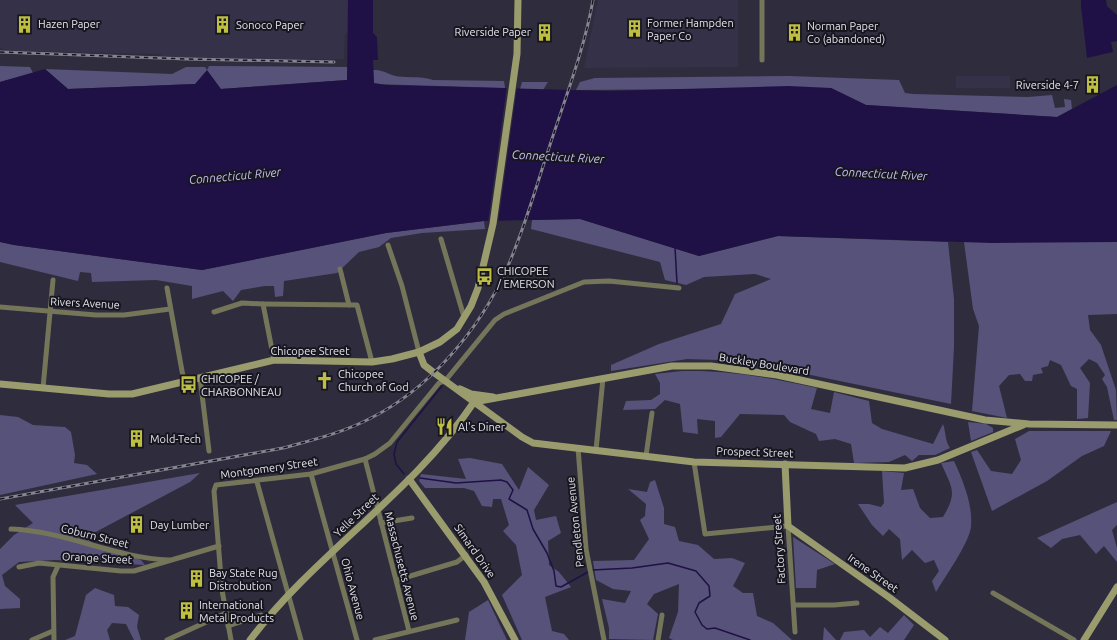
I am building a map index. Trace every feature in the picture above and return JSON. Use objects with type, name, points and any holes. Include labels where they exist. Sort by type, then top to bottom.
[{"type":"main road","name":"Chicopee Street","points":[[0,384],[109,394],[132,394],[274,360],[372,362],[419,352],[451,335],[464,317],[478,288],[493,224],[517,54],[518,0]]},
{"type":"main road","name":"Prospect Street","points":[[419,352],[424,364],[528,441],[694,462],[888,468],[918,466],[938,460],[1025,424],[1117,425]]},
{"type":"main road","name":"Buckley Boulevard","points":[[474,402],[653,369],[685,366],[751,370],[959,415],[990,421],[1025,424]]},
{"type":"main road","points":[[448,383],[471,394],[501,398]]},
{"type":"main road","name":"Yelle Street","points":[[250,640],[289,595],[409,479],[456,429],[474,402]]},
{"type":"main road","name":"Factory Street","points":[[785,464],[788,526]]},
{"type":"main road","name":"Simard Drive","points":[[409,479],[466,555],[487,587],[515,640]]},
{"type":"main road","name":"Irene Street","points":[[788,526],[890,598],[945,640]]},
{"type":"main road","points":[[1084,640],[1116,589]]},
{"type":"street","points":[[762,0],[762,60]]},
{"type":"street","points":[[441,239],[464,317]]},
{"type":"street","points":[[388,245],[402,286],[419,352]]},
{"type":"street","points":[[340,269],[349,305]]},
{"type":"street","points":[[43,388],[53,280]]},
{"type":"street","name":"Montgomery Street","points":[[231,640],[226,614],[214,488],[219,484],[257,482],[312,474],[365,459],[375,454],[390,443],[439,383],[448,383],[495,320],[504,314],[539,299],[584,282],[596,281],[679,288]]},
{"type":"street","points":[[167,288],[184,382]]},
{"type":"street","points":[[214,312],[242,303],[357,305],[372,362]]},
{"type":"street","points":[[264,304],[274,360]]},
{"type":"street","name":"Rivers Avenue","points":[[0,307],[96,315],[124,315],[170,308]]},
{"type":"street","points":[[200,378],[209,451]]},
{"type":"street","points":[[596,450],[603,378]]},
{"type":"street","points":[[646,456],[652,413]]},
{"type":"street","name":"Pendleton Avenue","points":[[578,448],[589,566],[604,640]]},
{"type":"street","name":"Massachusetts Avenue","points":[[365,459],[409,631]]},
{"type":"street","points":[[694,462],[705,534],[788,526]]},
{"type":"street","name":"Ohio Avenue","points":[[312,474],[356,640]]},
{"type":"street","points":[[257,482],[301,640]]},
{"type":"street","points":[[381,523],[412,518]]},
{"type":"street","name":"Factory Street","points":[[788,526],[795,632]]},
{"type":"street","name":"Coburn Street","points":[[11,529],[46,534],[117,553],[156,559],[174,560]]},
{"type":"street","name":"Orange Street","points":[[19,566],[39,563],[58,566],[66,565],[134,571],[219,546]]},
{"type":"street","points":[[396,580],[457,562],[466,555]]},
{"type":"street","points":[[54,640],[53,577],[58,566]]},
{"type":"street","points":[[993,593],[1074,640]]},
{"type":"street","points":[[794,604],[834,605],[857,603]]},
{"type":"street","points":[[167,640],[226,614]]},
{"type":"street","points":[[228,626],[261,615]]},
{"type":"street","points":[[658,640],[662,615]]},
{"type":"street","points":[[375,640],[457,620]]},
{"type":"street","points":[[32,640],[53,631]]},
{"type":"shaded area","points":[[0,0],[350,0],[351,30],[345,34],[344,59],[162,59],[161,54],[11,51],[0,48]]},
{"type":"shaded area","name":"Former Hampden Paper Co","points":[[598,0],[738,0],[738,67],[584,68]]},
{"type":"shaded area","points":[[0,66],[30,67],[33,73],[0,82]]},
{"type":"shaded area","points":[[209,66],[348,67],[347,80],[220,89],[195,84],[68,89],[45,69],[172,74],[186,67],[205,67],[207,70]]},
{"type":"shaded area","points":[[373,70],[402,77],[433,80],[504,81],[505,88],[374,84]]},
{"type":"shaded area","points":[[789,76],[899,80],[905,93],[913,94],[1028,97],[1052,95],[1055,108],[1065,107],[1064,99],[1071,100],[1072,109],[1057,117],[866,105],[831,88],[576,90],[580,82],[595,78]]},
{"type":"shaded area","points":[[956,76],[1010,76],[1010,88],[956,88]]},
{"type":"shaded area","points":[[522,82],[548,82],[543,90],[520,89]]},
{"type":"shaded area","points":[[580,219],[699,256],[778,236],[948,242],[954,299],[954,347],[951,404],[777,368],[719,360],[687,359],[611,371],[611,365],[659,344],[721,324],[735,294],[771,279],[755,274],[704,277],[686,285],[665,280],[660,262],[531,229],[532,220]]},
{"type":"shaded area","points":[[484,221],[485,229],[422,233],[391,238],[379,247],[359,252],[337,273],[284,281],[283,296],[275,297],[274,286],[265,286],[241,290],[233,301],[223,291],[192,299],[192,286],[156,280],[92,282],[91,273],[80,272],[78,281],[0,262],[0,242],[202,270],[386,233]]},
{"type":"shaded area","points":[[964,242],[1117,242],[1117,314],[1088,315],[1090,330],[1101,345],[1116,390],[1117,420],[1114,420],[1107,387],[1102,379],[1105,375],[1097,363],[1089,359],[1080,368],[1090,383],[1088,418],[1077,419],[1077,389],[1071,386],[1061,365],[1050,360],[1048,366],[1041,368],[1043,373],[1033,375],[1032,381],[1025,381],[1020,374],[1009,375],[999,386],[1007,418],[972,411],[979,326],[973,309]]},
{"type":"shaded area","points":[[682,371],[750,375],[817,388],[811,409],[830,413],[834,392],[869,401],[872,423],[882,429],[933,444],[943,424],[950,448],[935,455],[919,455],[912,461],[905,455],[889,462],[854,463],[851,444],[835,439],[819,441],[816,434],[790,422],[784,415],[740,414],[721,437],[715,438],[715,421],[697,419],[698,434],[683,432],[680,404],[665,400],[655,409],[623,410],[626,401],[651,400],[660,394],[660,383],[655,374]]},
{"type":"shaded area","points":[[0,415],[18,417],[33,425],[65,427],[71,432],[75,455],[74,463],[87,465],[97,474],[0,495]]},
{"type":"shaded area","points":[[968,422],[986,424],[993,428],[993,432],[971,441]]},
{"type":"shaded area","points":[[1029,431],[1111,431],[1104,446],[1082,456],[1047,481],[992,511],[971,452],[977,450],[991,471],[1012,474],[1021,460],[1015,439]]},
{"type":"shaded area","points":[[470,458],[502,464],[519,490],[528,467],[549,485],[534,510],[536,520],[556,516],[561,533],[548,541],[549,565],[559,572],[571,587],[545,597],[552,631],[564,634],[569,640],[522,640],[502,595],[522,575],[516,545],[503,531],[509,525],[501,499],[493,499],[492,507],[482,506],[474,491],[464,488],[425,488],[419,481],[421,474],[466,479],[458,459]]},
{"type":"shaded area","points":[[954,461],[969,501],[971,527],[966,542],[936,592],[932,581],[939,571],[934,560],[925,563],[912,550],[902,560],[900,539],[889,529],[883,536],[872,525],[858,504],[869,504],[881,507],[884,503],[882,471],[904,473],[901,490],[913,489],[920,508],[930,518],[943,517],[951,502],[952,490],[941,463]]},
{"type":"shaded area","points":[[200,473],[190,482],[90,535],[91,542],[141,560],[145,565],[55,560],[19,562],[2,575],[5,586],[20,599],[20,608],[0,609],[0,549],[14,535],[33,523],[15,505]]},
{"type":"shaded area","points":[[655,480],[664,508],[664,524],[675,527],[679,541],[698,545],[714,559],[732,558],[745,563],[733,586],[743,593],[753,593],[757,616],[773,623],[792,640],[673,640],[669,638],[678,612],[679,584],[654,594],[647,604],[658,614],[653,640],[609,639],[609,628],[602,599],[625,603],[631,591],[613,589],[596,580],[593,561],[634,560],[649,539],[640,520],[645,516],[646,504],[628,489],[647,492],[650,482]]},
{"type":"shaded area","points":[[1117,502],[1117,525],[1112,530],[1117,548],[1117,562],[1104,546],[1096,554],[1080,535],[1062,539],[1051,548],[1037,538]]},
{"type":"shaded area","points":[[793,537],[835,564],[817,570],[816,588],[796,588]]},
{"type":"shaded area","points":[[95,588],[114,595],[115,606],[128,607],[139,615],[137,627],[141,640],[134,640],[126,624],[112,623],[107,630],[110,640],[65,640],[75,636],[86,595]]},
{"type":"shaded area","points":[[488,600],[507,640],[465,640],[469,612]]},
{"type":"shaded area","points":[[904,615],[914,625],[904,640],[840,640],[844,632],[864,630],[870,637],[880,627],[888,633]]},
{"type":"shaded area","points":[[824,627],[836,640],[823,640]]},
{"type":"water","name":"Connecticut River","points":[[348,0],[373,0],[373,33],[377,37],[378,60],[373,60],[374,83],[386,85],[608,91],[789,86],[831,88],[866,105],[1057,117],[1117,85],[1117,242],[992,243],[778,236],[699,256],[580,219],[484,221],[386,233],[202,270],[0,242],[0,82],[45,69],[68,89],[195,84],[207,70],[221,89],[347,80]]},
{"type":"water","points":[[1081,0],[1106,0],[1107,6],[1117,15],[1117,41],[1111,42],[1113,52],[1087,58]]},
{"type":"pier","points":[[507,86],[517,87],[498,223],[488,223]]},
{"type":"waterway","points":[[675,247],[677,283]]},
{"type":"waterway","points":[[404,474],[396,464],[394,454],[397,442],[442,386]]},
{"type":"waterway","points":[[420,478],[456,483],[501,480],[507,482],[513,490],[509,499],[527,510],[533,529],[547,553],[554,571],[556,586],[561,587],[588,572]]},
{"type":"waterway","points":[[592,570],[632,568],[668,563],[696,571],[709,586],[710,596],[699,603],[695,612],[702,625],[707,629],[715,628],[750,640]]},
{"type":"railway","points":[[0,499],[283,448],[327,436],[359,424],[391,406],[412,391],[432,374],[468,335],[496,291],[507,268],[524,225],[573,76],[593,0]]},
{"type":"railway","points":[[0,52],[187,59],[334,62]]},
{"type":"place","name":"Hazen Paper","points":[[25,24]]},
{"type":"place","name":"Sonoco Paper","points":[[223,25]]},
{"type":"place","name":"Former Hampden Paper Co","points":[[634,29]]},
{"type":"place","name":"Riverside Paper","points":[[544,32]]},
{"type":"place","name":"Norman Paper Co (abandoned)","points":[[794,32]]},
{"type":"place","name":"Riverside 4-7","points":[[1092,85]]},
{"type":"place","name":"CHICOPEE / EMERSON","points":[[484,277]]},
{"type":"place","name":"Chicopee Church of God","points":[[325,380]]},
{"type":"place","name":"CHICOPEE / CHARBONNEAU","points":[[188,385]]},
{"type":"place","name":"Al's Diner","points":[[445,427]]},
{"type":"place","name":"Mold-Tech","points":[[137,439]]},
{"type":"place","name":"Day Lumber","points":[[137,525]]},
{"type":"place","name":"Bay State Rug Distrobution","points":[[196,579]]},
{"type":"place","name":"International Metal Products","points":[[186,611]]}]
